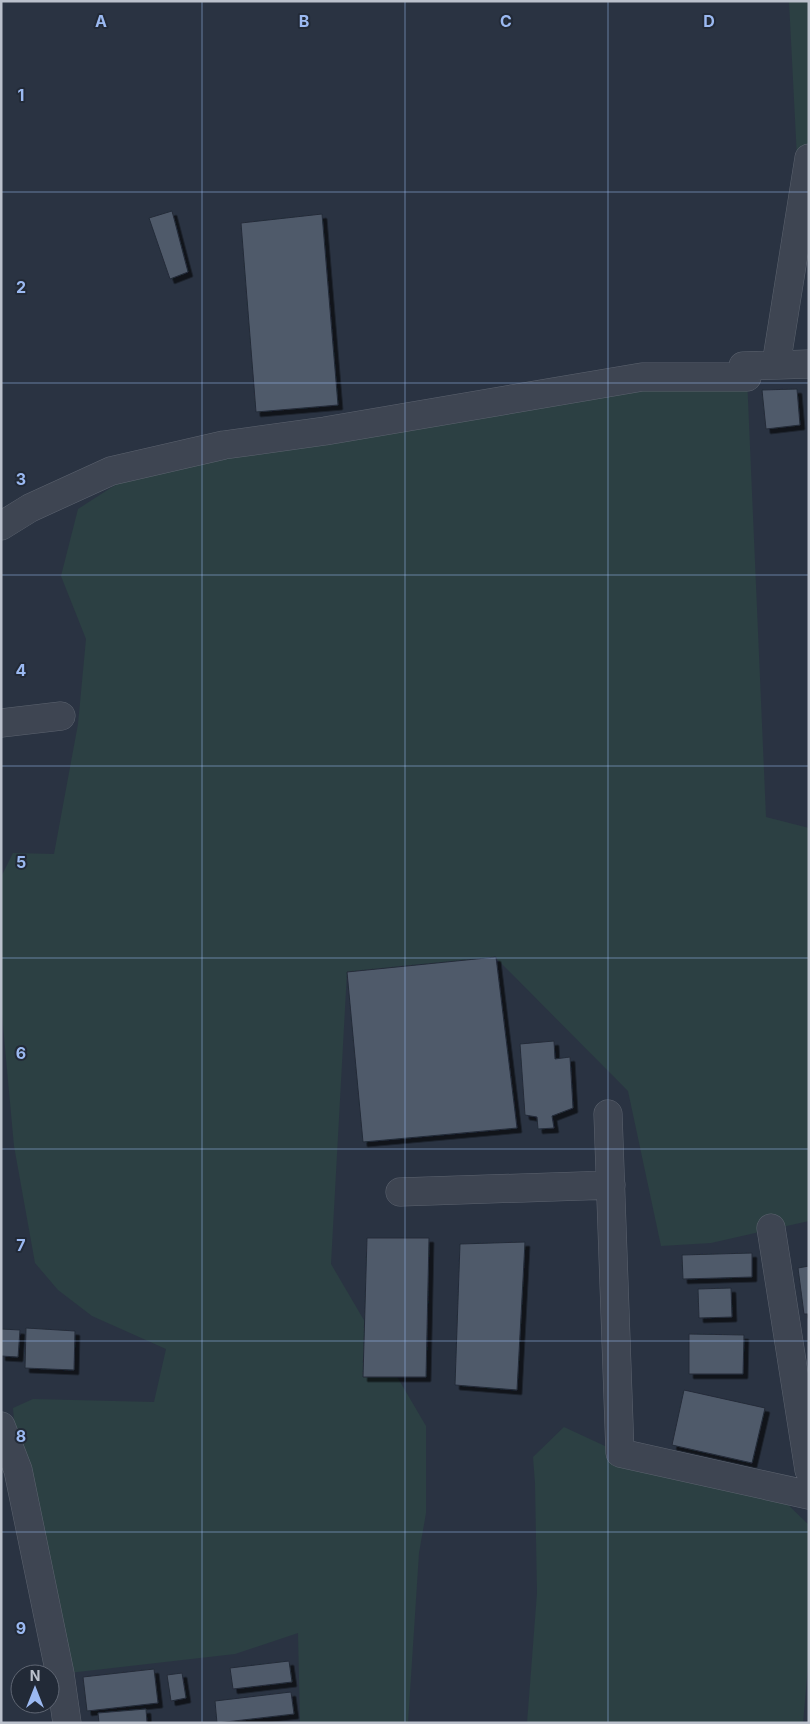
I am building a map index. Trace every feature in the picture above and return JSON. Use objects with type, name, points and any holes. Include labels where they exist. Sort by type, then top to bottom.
[{"type":"street","points":[[776,365],[809,158]]},
{"type":"street","points":[[1,526],[30,508],[111,471],[224,445],[642,378],[748,377],[743,366],[809,364]]},
{"type":"street","points":[[1,723],[61,716]]},
{"type":"street","points":[[608,1114],[620,1453],[809,1495]]},
{"type":"street","points":[[400,1192],[611,1185]]},
{"type":"street","points":[[771,1228],[809,1470]]},
{"type":"street","points":[[1,1426],[18,1470],[58,1665],[67,1723]]},
{"type":"green space","points":[[789,1],[809,1],[809,214],[800,217]]},
{"type":"green space","points":[[747,377],[766,817],[809,828],[809,1221],[711,1243],[661,1246],[628,1091],[496,958],[347,972],[331,1264],[426,1426],[426,1513],[419,1553],[408,1723],[300,1723],[298,1633],[235,1654],[60,1674],[60,1664],[58,1664],[18,1470],[13,1408],[33,1399],[154,1402],[166,1349],[92,1316],[58,1290],[35,1263],[14,1146],[1,1004],[1,877],[13,853],[54,854],[78,724],[86,639],[61,576],[78,509],[151,462],[290,435]]},
{"type":"green space","points":[[564,1427],[620,1453],[754,1472],[809,1525],[809,1655],[803,1723],[527,1723],[537,1593],[533,1457]]},
{"type":"building","points":[[172,211],[188,272],[170,279],[149,218]]},
{"type":"building","points":[[322,214],[338,405],[256,412],[241,223]]},
{"type":"building","points":[[797,389],[800,425],[766,429],[762,390]]},
{"type":"building","points":[[496,957],[517,1128],[363,1142],[347,972]]},
{"type":"building","points":[[554,1041],[555,1059],[570,1057],[573,1108],[552,1116],[554,1128],[538,1129],[537,1117],[525,1115],[520,1044]]},
{"type":"building","points":[[367,1238],[429,1238],[426,1377],[363,1377]]},
{"type":"building","points":[[525,1242],[517,1390],[455,1385],[460,1244]]},
{"type":"building","points":[[752,1253],[752,1277],[683,1279],[682,1255]]},
{"type":"building","points":[[809,1266],[809,1314],[804,1314],[798,1268]]},
{"type":"building","points":[[731,1288],[732,1317],[699,1318],[698,1289]]},
{"type":"building","points":[[26,1328],[75,1331],[74,1370],[25,1368]]},
{"type":"building","points":[[1,1329],[20,1330],[18,1357],[1,1356]]},
{"type":"building","points":[[689,1334],[744,1335],[743,1374],[689,1374]]},
{"type":"building","points":[[684,1390],[765,1408],[752,1463],[672,1445]]},
{"type":"building","points":[[289,1661],[292,1682],[233,1689],[230,1668]]},
{"type":"building","points":[[154,1669],[158,1703],[87,1711],[83,1677]]},
{"type":"building","points":[[182,1673],[186,1698],[171,1701],[167,1675]]},
{"type":"building","points":[[291,1692],[294,1714],[217,1723],[215,1701]]},
{"type":"building","points":[[146,1709],[147,1723],[99,1723],[98,1713]]}]
